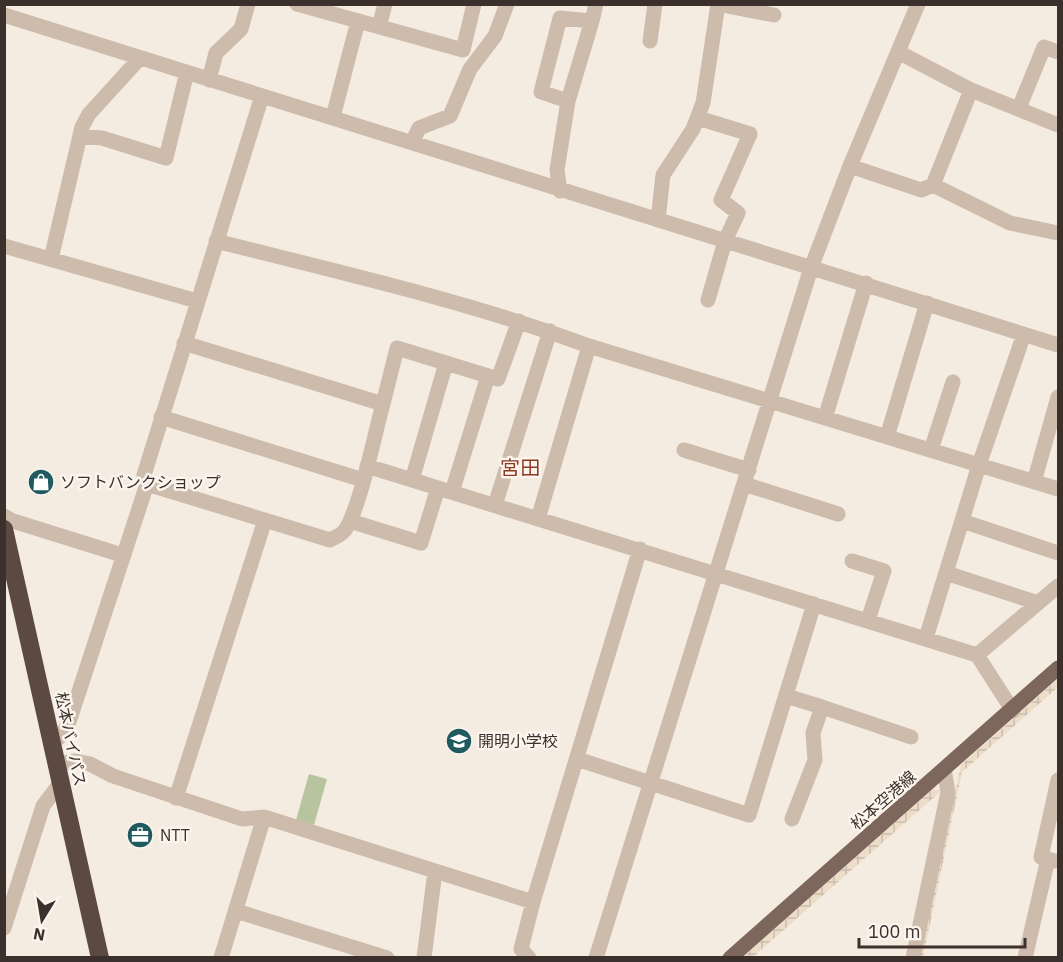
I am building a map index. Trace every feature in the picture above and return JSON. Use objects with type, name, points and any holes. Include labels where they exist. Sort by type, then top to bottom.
[{"type":"highway","name":"松本バイパス","points":[[4,529],[100,957]]},
{"type":"main road","name":"松本空港線","points":[[730,957],[1059,668]]},
{"type":"street","points":[[209,80],[216,53],[241,29],[248,4]]},
{"type":"street","points":[[297,4],[323,8],[358,21],[462,50],[474,4]]},
{"type":"street","points":[[379,27],[384,4]]},
{"type":"street","points":[[412,143],[419,128],[450,116],[467,75],[495,36],[507,4]]},
{"type":"street","points":[[560,191],[557,170],[568,101],[596,4]]},
{"type":"street","points":[[650,41],[655,4]]},
{"type":"street","points":[[658,220],[663,175],[698,118],[718,4],[774,15]]},
{"type":"street","points":[[596,957],[652,784],[715,572],[811,268],[850,166],[918,4]]},
{"type":"street","points":[[4,15],[333,117],[560,191],[866,283],[1059,345]]},
{"type":"street","points":[[568,101],[541,92],[560,18],[592,21]]},
{"type":"street","points":[[333,117],[358,21]]},
{"type":"street","points":[[1019,108],[1044,47],[1059,52]]},
{"type":"street","points":[[898,52],[971,90],[1059,124]]},
{"type":"street","points":[[51,259],[80,136],[89,114],[140,58]]},
{"type":"street","points":[[80,136],[102,138],[166,159],[187,72]]},
{"type":"street","points":[[850,166],[921,190],[933,185],[971,90]]},
{"type":"street","points":[[53,742],[62,735],[69,722],[147,484],[144,475],[161,417],[262,96]]},
{"type":"street","points":[[698,118],[750,134],[721,200],[738,213],[725,241],[708,300]]},
{"type":"street","points":[[933,185],[1010,223],[1059,233]]},
{"type":"street","points":[[216,241],[379,280],[519,321],[589,346],[1059,489]]},
{"type":"street","points":[[4,246],[197,301]]},
{"type":"street","points":[[825,418],[866,283]]},
{"type":"street","points":[[887,437],[927,303]]},
{"type":"street","points":[[147,484],[330,540],[344,532],[350,521],[365,473],[397,348],[498,379],[519,321]]},
{"type":"street","points":[[495,505],[550,331]]},
{"type":"street","points":[[927,638],[979,465],[1024,334]]},
{"type":"street","points":[[183,343],[383,404]]},
{"type":"street","points":[[538,519],[589,346]]},
{"type":"street","points":[[412,480],[446,363]]},
{"type":"street","points":[[350,521],[421,543],[445,490],[488,376]]},
{"type":"street","points":[[931,450],[953,382]]},
{"type":"street","points":[[1034,482],[1059,397]]},
{"type":"street","points":[[161,417],[365,473],[412,480],[977,655],[1012,711]]},
{"type":"street","points":[[684,450],[838,514]]},
{"type":"street","points":[[4,516],[13,521],[122,555]]},
{"type":"street","points":[[176,798],[265,520]]},
{"type":"street","points":[[962,521],[1059,553]]},
{"type":"street","points":[[529,957],[521,949],[533,902],[640,549]]},
{"type":"street","points":[[852,561],[884,571],[868,620]]},
{"type":"street","points":[[946,573],[1038,603]]},
{"type":"street","points":[[977,655],[1059,586]]},
{"type":"street","points":[[577,759],[749,815],[814,604]]},
{"type":"street","points":[[786,696],[911,737]]},
{"type":"street","points":[[792,819],[815,760],[813,733],[822,707]]},
{"type":"street","points":[[4,928],[43,806],[59,773],[76,761],[90,764],[113,776],[242,819],[264,817],[533,902]]},
{"type":"street","points":[[913,957],[948,792],[944,769]]},
{"type":"street","points":[[1025,957],[1053,860],[1041,857],[1059,780]]},
{"type":"street","points":[[221,957],[264,817]]},
{"type":"street","points":[[423,957],[435,871]]},
{"type":"street","points":[[236,911],[387,957]]},
{"type":"green space","points":[[309,774],[327,779],[314,825],[296,820]]},
{"type":"shaded area","points":[[1058,679],[1058,687],[962,772],[923,957],[919,958],[961,765]]},
{"type":"shaded area","points":[[933,789],[941,791],[753,957],[742,958]]},
{"type":"place","name":"ソフトバンクショップ","points":[[41,482]]},
{"type":"place","name":"開明小学校","points":[[459,741]]},
{"type":"place","name":"NTT","points":[[140,835]]},
{"type":"district","name":"宮田","points":[[520,468]]}]
